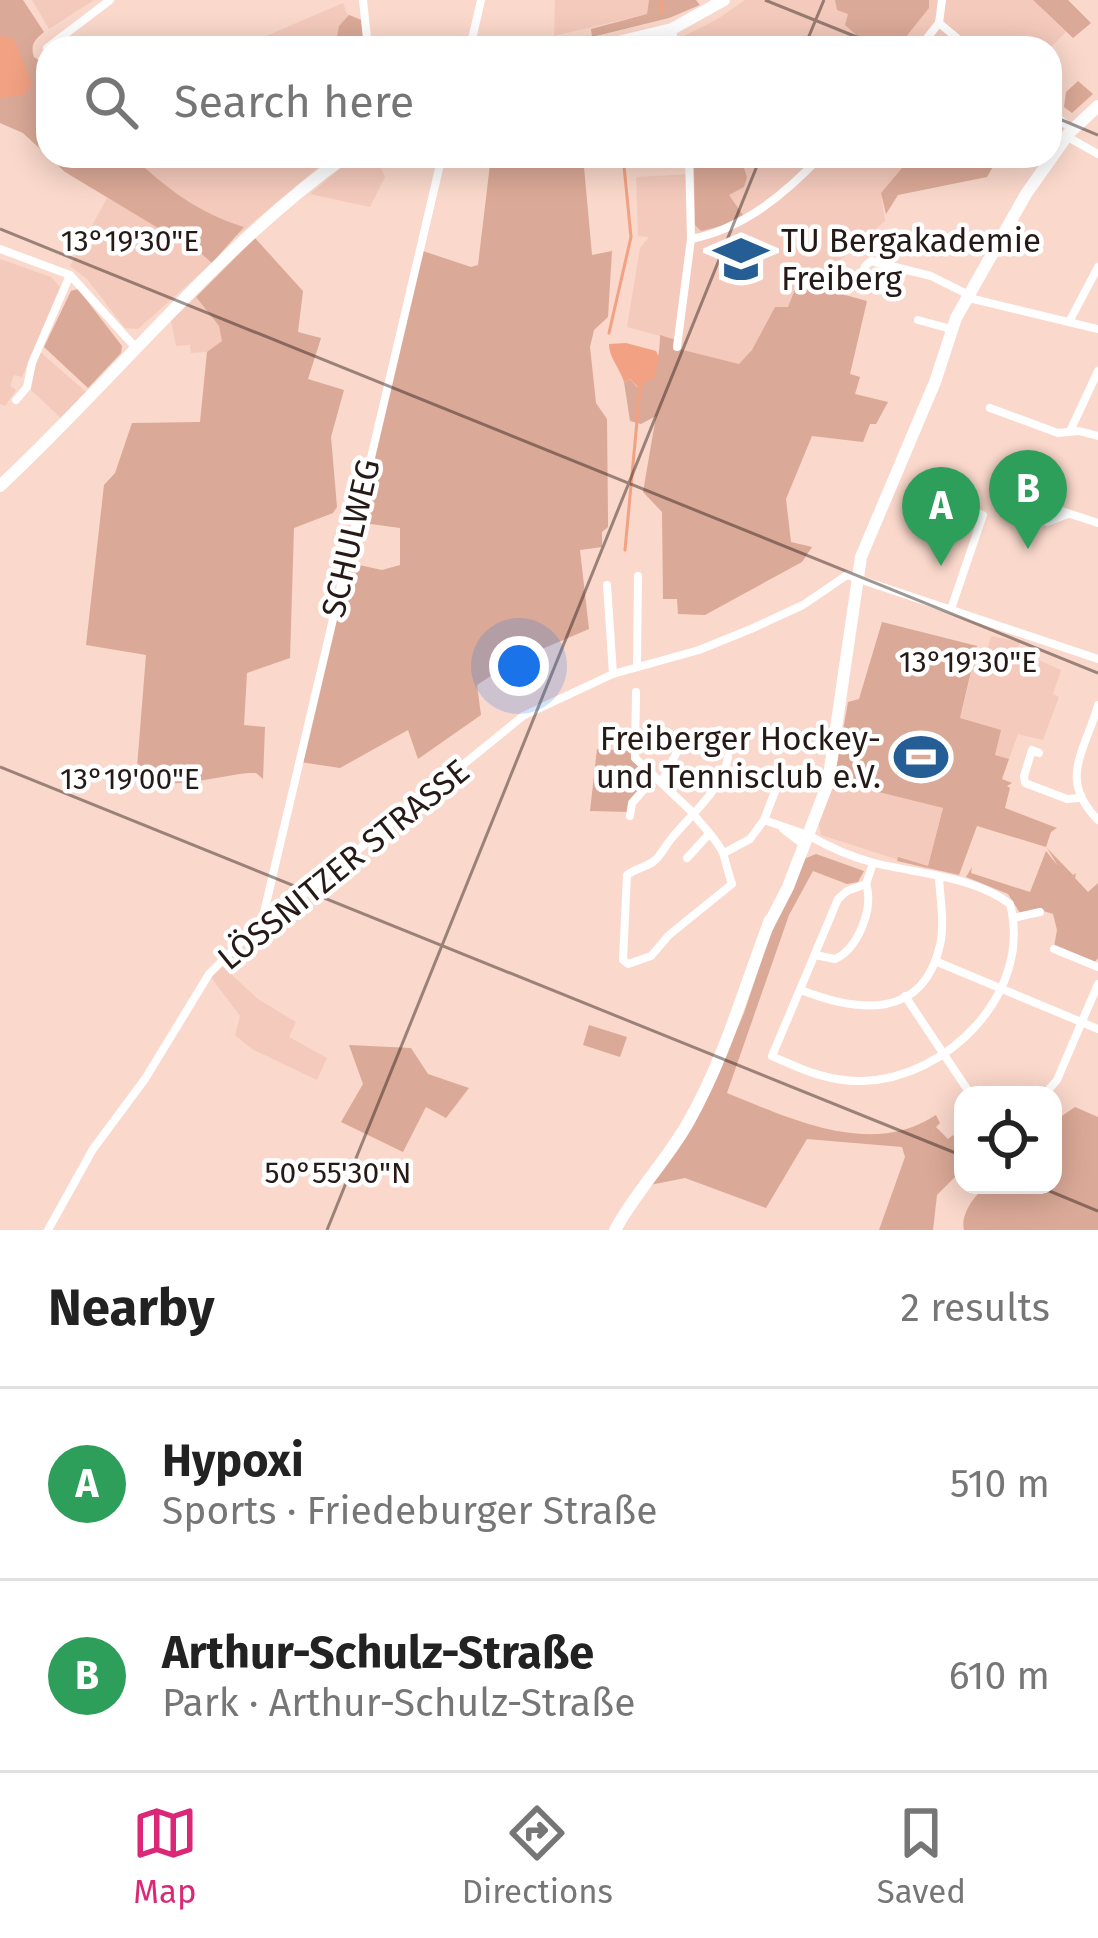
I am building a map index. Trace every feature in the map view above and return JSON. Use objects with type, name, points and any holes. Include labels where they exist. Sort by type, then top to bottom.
[{"type":"main road","points":[[642,36],[671,29],[724,0]]},
{"type":"main road","points":[[1062,143],[1098,106]]},
{"type":"main road","points":[[0,486],[240,244],[332,168]]},
{"type":"main road","points":[[615,1230],[686,1127],[732,1032],[833,751],[865,545],[968,296],[1045,168]]},
{"type":"street","points":[[63,36],[110,0]]},
{"type":"street","points":[[363,0],[367,36]]},
{"type":"street","points":[[473,36],[481,0]]},
{"type":"street","points":[[929,36],[939,23],[942,0]]},
{"type":"street","points":[[939,23],[955,36]]},
{"type":"street","points":[[671,29],[672,36]]},
{"type":"street","points":[[1062,125],[1098,154]]},
{"type":"street","name":"SCHULWEG","points":[[262,921],[439,168]]},
{"type":"street","points":[[677,346],[691,239],[689,168]]},
{"type":"street","points":[[691,239],[723,232],[751,215],[807,168]]},
{"type":"street","points":[[0,249],[70,275],[136,348]]},
{"type":"street","points":[[861,281],[871,261],[931,276],[968,296],[1098,329]]},
{"type":"street","points":[[1069,322],[1098,267]]},
{"type":"street","points":[[16,400],[27,387],[32,363],[70,275]]},
{"type":"street","points":[[918,320],[953,330]]},
{"type":"street","points":[[1070,431],[1098,371]]},
{"type":"street","points":[[990,408],[1058,433],[1098,436]]},
{"type":"street","points":[[951,610],[983,515],[952,504]]},
{"type":"street","points":[[1068,514],[1098,523]]},
{"type":"street","points":[[637,665],[638,575]]},
{"type":"street","name":"LÖSSNITZER STRASSE","points":[[48,1230],[93,1149],[145,1079],[209,974],[262,921],[294,902],[523,716],[613,674],[699,650],[802,605],[844,575],[857,578]]},
{"type":"street","points":[[857,578],[1098,659]]},
{"type":"street","points":[[607,585],[613,674]]},
{"type":"street","points":[[636,692],[635,758],[694,816],[723,854],[732,879],[729,887],[669,935],[651,956],[628,964],[623,960],[627,875],[652,862],[694,816],[728,757]]},
{"type":"street","points":[[1098,706],[1075,780],[1079,798],[1098,820]]},
{"type":"street","points":[[630,816],[632,803],[658,780],[681,744],[680,733]]},
{"type":"street","points":[[1039,753],[1032,750],[1025,783],[1067,799],[1079,798]]},
{"type":"street","points":[[723,854],[750,838],[764,820],[776,789],[773,777],[724,770]]},
{"type":"street","points":[[764,820],[833,849],[1004,899],[1013,918],[1012,950],[1001,989],[972,1031],[944,1054],[909,1072],[863,1081],[818,1075],[772,1056],[841,895],[866,884]]},
{"type":"street","points":[[687,858],[708,835]]},
{"type":"street","points":[[815,955],[835,959],[852,947],[871,899],[866,884],[873,862]]},
{"type":"street","points":[[801,990],[855,1008],[905,996],[935,961],[942,932],[939,878]]},
{"type":"street","points":[[1013,918],[1040,912]]},
{"type":"street","points":[[1054,949],[1098,968]]},
{"type":"street","points":[[935,961],[1098,1029]]},
{"type":"street","points":[[1052,1086],[1098,984]]},
{"type":"street","points":[[905,996],[964,1086]]},
{"type":"shaded area","points":[[0,0],[23,0],[44,32],[36,36],[32,49],[36,58],[36,145],[0,123]]},
{"type":"shaded area","points":[[32,0],[94,0],[49,29]]},
{"type":"shaded area","points":[[555,0],[649,0],[647,14],[554,36]]},
{"type":"shaded area","points":[[649,0],[696,0],[700,5],[669,18],[592,36],[591,29],[647,14]]},
{"type":"shaded area","points":[[745,0],[1033,0],[1066,32],[1062,36],[684,36]]},
{"type":"shaded area","points":[[835,0],[929,0],[929,8],[907,36],[857,36],[845,25],[848,14],[837,10]]},
{"type":"shaded area","points":[[1033,0],[1068,0],[1091,23],[1073,38]]},
{"type":"shaded area","points":[[343,3],[347,14],[362,20],[364,36],[266,36]]},
{"type":"shaded area","points":[[349,15],[361,20],[363,36],[337,36]]},
{"type":"shaded area","points":[[0,36],[14,39],[32,84],[24,95],[0,98]]},
{"type":"shaded area","points":[[1078,81],[1093,94],[1072,113],[1064,107],[1066,92]]},
{"type":"shaded area","points":[[61,168],[145,168],[184,198],[244,227],[212,263],[182,237],[178,240]]},
{"type":"shaded area","points":[[132,168],[317,168],[237,236],[161,200]]},
{"type":"shaded area","points":[[341,168],[381,168],[385,177],[370,207],[310,194]]},
{"type":"shaded area","points":[[490,168],[584,168],[592,255],[612,251],[608,317],[594,330],[590,347],[596,403],[607,419],[608,527],[602,532],[602,547],[580,550],[589,629],[514,661],[477,685],[481,715],[418,759],[408,730],[340,768],[300,762],[346,562],[382,570],[400,565],[400,528],[356,522],[420,250],[471,267],[478,265]]},
{"type":"shaded area","name":"TU Bergakademie Freiberg","points":[[691,168],[902,168],[881,193],[885,221],[837,263],[818,287],[806,283],[788,307],[775,307],[752,351],[739,364],[674,348],[675,340],[627,327],[640,248],[649,237],[638,236],[636,177],[691,174]]},
{"type":"shaded area","points":[[694,168],[744,168],[744,187],[729,195],[743,215],[701,231],[695,225]]},
{"type":"shaded area","points":[[902,168],[992,168],[987,177],[898,195],[886,214],[881,193]]},
{"type":"shaded area","points":[[107,198],[177,240],[182,238],[212,263],[138,329],[125,328],[87,279],[70,266]]},
{"type":"shaded area","points":[[255,238],[303,291],[298,332],[321,338],[308,379],[344,390],[331,437],[337,507],[333,513],[294,528],[290,658],[247,673],[244,725],[265,727],[263,779],[248,773],[150,783],[136,780],[146,655],[86,645],[104,485],[115,473],[132,423],[200,422],[207,352],[222,341],[219,326],[196,297]]},
{"type":"shaded area","points":[[0,259],[51,277],[60,287],[22,377],[14,375],[10,386],[16,390],[5,406],[0,404]]},
{"type":"shaded area","points":[[798,282],[867,301],[850,374],[860,377],[855,394],[888,402],[876,424],[870,424],[863,442],[812,436],[786,499],[791,542],[812,547],[802,562],[705,615],[678,614],[677,599],[663,599],[662,512],[643,492],[656,416],[641,424],[630,421],[624,382],[630,379],[637,387],[653,371],[660,335],[676,340],[675,348],[739,364],[775,307],[788,307]]},
{"type":"shaded area","points":[[78,289],[122,346],[121,353],[88,388],[44,347],[71,291]]},
{"type":"shaded area","points":[[196,297],[219,326],[223,342],[207,352],[191,353],[190,345],[176,346],[171,321]]},
{"type":"shaded area","points":[[609,344],[656,351],[659,358],[654,380],[647,380],[640,389],[630,379],[624,382],[611,354]]},
{"type":"shaded area","points":[[39,351],[86,392],[62,419],[29,388]]},
{"type":"shaded area","points":[[882,622],[977,646],[960,718],[1001,730],[995,755],[1009,759],[1002,779],[1012,783],[1007,786],[1005,808],[1057,828],[1046,847],[977,826],[959,875],[897,861],[898,857],[928,866],[943,808],[834,781],[848,702],[859,699]]},
{"type":"shaded area","points":[[991,636],[1020,642],[1014,662],[1027,664],[1034,658],[1061,670],[1053,694],[1059,697],[1043,740],[1018,734],[1009,759],[995,755],[960,719],[976,652],[986,655]]},
{"type":"shaded area","points":[[597,749],[632,751],[654,778],[632,803],[631,812],[590,811]]},
{"type":"shaded area","points":[[834,781],[943,808],[927,869],[821,835],[818,820]]},
{"type":"shaded area","points":[[1047,848],[1076,873],[1088,892],[1098,883],[1098,958],[1093,964],[1054,947],[1053,914],[1037,909],[1020,913],[1008,894],[966,877],[972,867],[971,873],[1030,892],[1046,851],[1058,866]]},
{"type":"shaded area","points":[[816,854],[864,871],[858,882],[847,884],[813,871],[789,915],[727,1093],[804,1123],[858,1134],[911,1127],[936,1115],[940,1123],[936,1127],[948,1139],[954,1137],[954,1178],[937,1195],[933,1230],[879,1230],[905,1157],[902,1147],[807,1139],[766,1208],[685,1178],[650,1185],[717,1076],[773,926],[804,859]]},
{"type":"shaded area","points":[[221,965],[258,999],[296,1022],[289,1037],[327,1058],[317,1080],[252,1049],[235,1035],[240,1016],[210,976]]},
{"type":"shaded area","points":[[589,1025],[627,1037],[620,1057],[583,1045]]},
{"type":"shaded area","points":[[349,1045],[411,1048],[428,1074],[469,1088],[446,1118],[426,1107],[403,1152],[341,1122],[363,1084]]},
{"type":"shaded area","points":[[1075,1107],[1098,1117],[1098,1230],[964,1230],[964,1218],[978,1194],[1062,1194],[1062,1116]]},
{"type":"waterway","points":[[661,0],[662,13]]},
{"type":"waterway","points":[[609,333],[631,237],[624,168]]},
{"type":"waterway","points":[[625,550],[640,389]]},
{"type":"place","name":"TU Bergakademie Freiberg","points":[[741,259]]},
{"type":"place","name":"Arthur-Schulz-Straße","points":[[1028,549]]},
{"type":"place","name":"Hypoxi","points":[[941,566]]},
{"type":"place","name":"Freiberger Hockey- und Tennisclub e.V.","points":[[921,757]]}]
